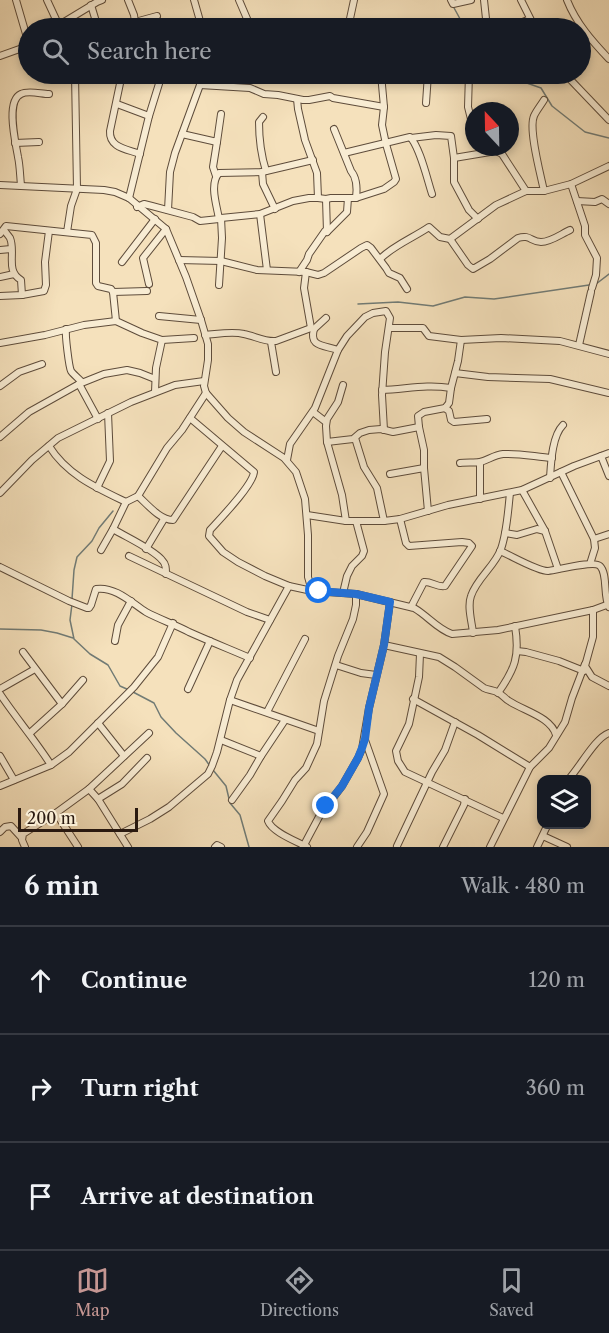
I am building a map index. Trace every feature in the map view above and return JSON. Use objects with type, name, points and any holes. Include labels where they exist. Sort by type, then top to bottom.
[{"type":"street","points":[[16,0],[21,18]]},
{"type":"street","points":[[46,0],[55,18]]},
{"type":"street","points":[[128,0],[134,18]]},
{"type":"street","points":[[194,0],[199,18]]},
{"type":"street","points":[[238,0],[246,18]]},
{"type":"street","points":[[350,18],[354,0]]},
{"type":"street","points":[[451,0],[453,4],[471,0]]},
{"type":"street","points":[[484,0],[486,18]]},
{"type":"street","points":[[521,0],[530,18]]},
{"type":"street","points":[[567,0],[575,18]]},
{"type":"street","points":[[73,18],[97,2]]},
{"type":"street","points":[[97,2],[98,18]]},
{"type":"street","points":[[150,18],[157,16]]},
{"type":"street","points":[[591,39],[609,59]]},
{"type":"street","points":[[0,56],[18,50]]},
{"type":"street","points":[[67,232],[70,207],[76,189],[75,84]]},
{"type":"street","points":[[120,84],[110,139],[114,144],[140,154]]},
{"type":"street","points":[[129,198],[159,84]]},
{"type":"street","points":[[137,207],[144,204],[200,220],[220,219],[260,214],[300,200],[352,198],[384,189],[395,181],[395,175],[382,125],[384,107],[382,84]]},
{"type":"street","points":[[426,103],[427,84]]},
{"type":"street","points":[[468,102],[469,84]]},
{"type":"street","points":[[575,84],[609,120]]},
{"type":"street","points":[[168,210],[170,172],[174,153],[200,85],[250,88],[264,94],[278,94],[297,99],[309,100],[330,96],[384,107]]},
{"type":"street","points":[[21,185],[12,109],[18,95],[49,94]]},
{"type":"street","points":[[297,99],[305,140],[317,172],[318,198]]},
{"type":"street","points":[[544,100],[534,116],[532,125],[544,191]]},
{"type":"street","points":[[117,104],[149,116]]},
{"type":"street","points":[[530,109],[534,116]]},
{"type":"street","points":[[219,285],[222,238],[214,184],[216,176],[213,167],[221,114]]},
{"type":"street","points":[[263,117],[259,122],[264,171],[263,184],[275,209]]},
{"type":"street","points":[[334,129],[355,176],[357,190],[347,212],[327,232],[325,231],[309,254],[302,272],[315,343],[338,350]]},
{"type":"street","points":[[182,134],[217,142]]},
{"type":"street","points":[[344,153],[410,137],[451,136],[454,182],[469,210],[478,219]]},
{"type":"street","points":[[411,138],[418,150],[432,194]]},
{"type":"street","points":[[15,143],[39,142]]},
{"type":"street","points":[[454,158],[465,155]]},
{"type":"street","points":[[503,156],[526,191]]},
{"type":"street","points":[[216,176],[223,172],[264,171],[313,160]]},
{"type":"street","points":[[450,239],[496,205],[526,191],[544,191],[571,183],[609,166]]},
{"type":"street","points":[[571,183],[585,226],[585,235],[597,258],[596,274],[579,345]]},
{"type":"street","points":[[0,185],[116,192],[129,198],[166,229],[205,335],[208,351],[204,381],[206,393],[228,418],[244,432],[280,454],[296,472],[307,515],[308,577],[312,591]]},
{"type":"street","points":[[326,199],[327,232]]},
{"type":"street","points":[[577,201],[595,202],[602,199],[609,204]]},
{"type":"street","points":[[260,214],[267,270]]},
{"type":"street","points":[[122,262],[155,219]]},
{"type":"street","points":[[22,295],[21,280],[14,274],[10,240],[2,232],[6,226],[93,236],[96,243],[96,283],[113,292],[148,287],[143,258],[166,229]]},
{"type":"street","points":[[380,259],[390,249],[429,226],[440,237],[450,239],[473,269],[522,236],[541,242],[570,230]]},
{"type":"street","points":[[0,296],[44,291],[49,231]]},
{"type":"street","points":[[179,260],[221,261],[257,270],[318,275],[365,245],[370,247],[389,273],[400,278],[407,289]]},
{"type":"street","points":[[0,250],[11,249]]},
{"type":"street","points":[[0,277],[14,274]]},
{"type":"street","points":[[113,292],[116,321]]},
{"type":"street","points":[[287,460],[290,444],[313,412],[338,350],[369,314],[382,311],[388,312],[390,318],[382,390],[384,430]]},
{"type":"street","points":[[159,316],[201,320]]},
{"type":"street","points":[[205,335],[244,334],[271,342],[312,329],[326,318]]},
{"type":"street","points":[[0,343],[104,321],[116,321],[162,340],[194,338]]},
{"type":"street","points":[[390,328],[423,328],[429,336],[461,340],[501,338],[553,340],[609,354]]},
{"type":"street","points":[[66,329],[70,369],[80,383],[98,419]]},
{"type":"street","points":[[155,392],[162,340]]},
{"type":"street","points":[[428,511],[424,450],[418,416],[420,413],[445,408],[449,404],[461,340]]},
{"type":"street","points":[[271,342],[276,372]]},
{"type":"street","points":[[0,386],[19,372],[42,364]]},
{"type":"street","points":[[0,437],[29,411],[80,383],[104,374],[128,370],[155,379]]},
{"type":"street","points":[[455,373],[488,377],[550,379],[609,393]]},
{"type":"street","points":[[0,493],[32,460],[58,438],[155,392],[175,385],[204,381]]},
{"type":"street","points":[[344,385],[338,402],[326,422],[327,442],[342,495],[346,521]]},
{"type":"street","points":[[382,390],[435,385],[451,388]]},
{"type":"street","points":[[101,550],[126,502],[138,496],[167,448],[182,430],[206,393]]},
{"type":"street","points":[[445,408],[450,412],[451,420],[454,422],[487,419]]},
{"type":"street","points":[[313,412],[326,422]]},
{"type":"street","points":[[97,488],[110,461],[108,413]]},
{"type":"street","points":[[190,418],[252,470],[254,477],[210,530],[209,536],[223,552],[238,562],[290,586],[312,591],[356,594],[411,607],[421,612],[445,632],[458,634],[515,626],[608,605],[605,599],[606,585],[601,568],[597,564],[541,570],[501,550]]},
{"type":"street","points":[[550,478],[556,435],[563,425]]},
{"type":"street","points":[[327,442],[355,438],[362,432],[384,430],[393,432],[419,427]]},
{"type":"street","points":[[355,438],[364,467],[377,488],[384,521]]},
{"type":"street","points":[[49,446],[65,467],[97,488],[126,502]]},
{"type":"street","points":[[138,496],[164,519],[170,521],[175,517],[222,446]]},
{"type":"street","points":[[307,515],[346,521],[400,519],[448,505],[522,490],[609,453]]},
{"type":"street","points":[[460,463],[480,462],[501,454],[522,454],[552,460],[594,539],[595,548],[590,564]]},
{"type":"street","points":[[601,456],[609,476]]},
{"type":"street","points":[[480,462],[480,499]]},
{"type":"street","points":[[390,474],[424,468]]},
{"type":"street","points":[[522,490],[545,531],[558,569]]},
{"type":"street","points":[[472,633],[471,595],[501,550],[510,493]]},
{"type":"street","points":[[146,549],[164,519]]},
{"type":"street","points":[[400,519],[408,546],[462,542],[472,546],[445,586],[424,582],[411,607]]},
{"type":"street","points":[[344,593],[347,576],[352,566],[363,554],[356,521]]},
{"type":"street","points":[[505,533],[518,535],[537,529],[545,531]]},
{"type":"street","points":[[113,530],[163,561],[166,574]]},
{"type":"street","points":[[594,539],[609,534]]},
{"type":"street","points":[[129,556],[247,612],[270,620]]},
{"type":"street","points":[[0,567],[87,608],[91,606],[98,588],[117,593],[147,612],[250,657]]},
{"type":"street","points":[[120,834],[169,807],[208,774],[221,740],[237,680],[290,586]]},
{"type":"street","points":[[356,594],[353,619],[324,701],[317,744],[306,768],[267,821],[271,828],[306,846],[320,815],[342,786],[358,758],[365,739],[369,708],[384,645],[390,602]]},
{"type":"street","points":[[115,641],[118,625],[132,601]]},
{"type":"street","points":[[489,847],[530,766],[549,748],[568,713],[585,669],[593,638],[593,610]]},
{"type":"street","points":[[0,786],[51,765],[69,752],[128,695],[158,657],[173,623]]},
{"type":"street","points":[[498,693],[511,674],[516,660],[515,626]]},
{"type":"street","points":[[267,712],[305,639]]},
{"type":"street","points":[[188,689],[210,641]]},
{"type":"street","points":[[384,645],[439,657],[484,688],[498,693],[557,731]]},
{"type":"street","points":[[516,651],[585,669],[592,677],[609,686]]},
{"type":"street","points":[[23,652],[62,704]]},
{"type":"street","points":[[420,654],[419,677],[409,724],[396,751],[402,770],[503,818]]},
{"type":"street","points":[[336,665],[361,674],[376,675]]},
{"type":"street","points":[[0,689],[35,669]]},
{"type":"street","points":[[30,733],[62,704],[83,680]]},
{"type":"street","points":[[0,694],[51,765]]},
{"type":"street","points":[[413,699],[530,766]]},
{"type":"street","points":[[230,700],[319,731]]},
{"type":"street","points":[[232,800],[285,720]]},
{"type":"street","points":[[397,846],[445,750],[455,722]]},
{"type":"street","points":[[98,723],[124,756]]},
{"type":"street","points":[[21,837],[88,789],[149,733]]},
{"type":"street","points":[[573,775],[592,748],[604,735],[609,733]]},
{"type":"street","points":[[357,847],[367,832],[384,794],[365,739]]},
{"type":"street","points":[[221,740],[261,756]]},
{"type":"street","points":[[0,756],[14,780]]},
{"type":"street","points":[[98,799],[122,784],[147,758]]},
{"type":"street","points":[[88,789],[98,799],[128,847]]},
{"type":"street","points":[[443,847],[465,799]]},
{"type":"street","points":[[56,813],[78,847]]},
{"type":"street","points":[[0,832],[11,826],[21,837],[25,847]]},
{"type":"street","points":[[537,847],[546,829]]},
{"type":"street","points":[[543,836],[567,847]]},
{"type":"street","points":[[215,847],[217,845],[221,847]]},
{"type":"waterway","points":[[453,6],[460,18]]},
{"type":"waterway","points":[[530,84],[541,88],[552,106],[585,132],[609,138]]},
{"type":"waterway","points":[[596,284],[609,274]]},
{"type":"waterway","points":[[358,304],[398,302],[433,306],[465,297],[494,299],[589,285]]},
{"type":"waterway","points":[[72,599],[77,557],[92,541],[113,511]]},
{"type":"waterway","points":[[72,604],[70,620],[74,639],[90,654],[108,665],[120,686],[129,690]]},
{"type":"waterway","points":[[0,629],[41,630],[73,638]]},
{"type":"waterway","points":[[133,692],[154,703],[161,717],[210,766]]},
{"type":"waterway","points":[[213,770],[226,786],[230,803],[240,815],[249,847]]},
{"type":"route","points":[[319,591],[356,594],[390,602],[384,645],[369,708],[365,739],[358,758],[342,786],[326,806]]}]
